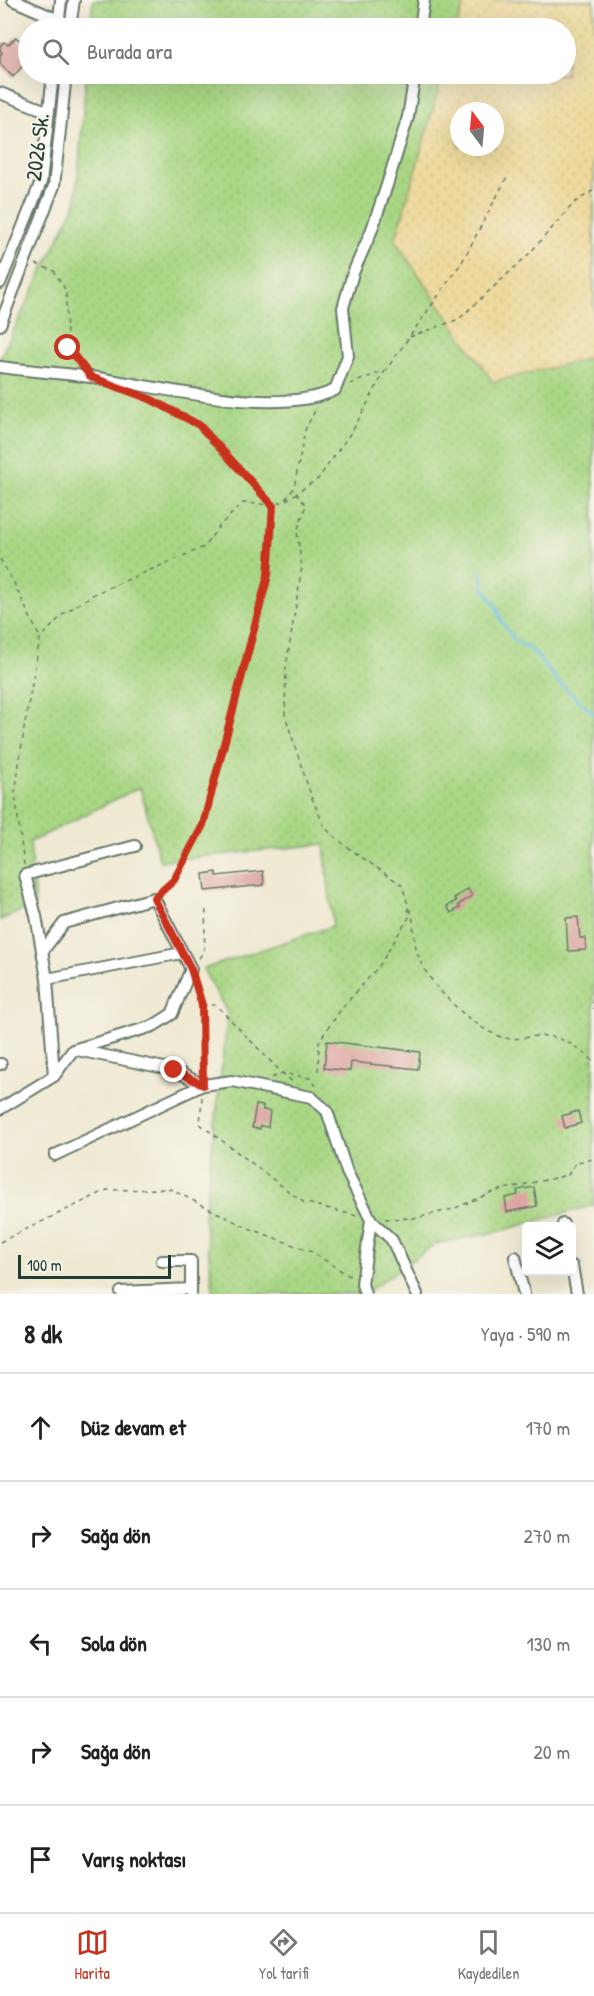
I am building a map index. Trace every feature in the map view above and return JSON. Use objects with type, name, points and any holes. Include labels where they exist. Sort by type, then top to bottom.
[{"type":"street","points":[[13,0],[47,18]]},
{"type":"street","points":[[59,18],[61,0]]},
{"type":"street","points":[[71,18],[74,0]]},
{"type":"street","points":[[421,18],[424,0]]},
{"type":"street","name":"2026 Sk.","points":[[0,283],[41,182],[52,84]]},
{"type":"street","name":"2026 Sk.","points":[[0,325],[54,186],[65,84]]},
{"type":"street","points":[[0,367],[91,377],[206,395],[278,402],[323,396],[335,390],[348,356],[343,308],[353,273],[371,232],[387,185],[408,117],[413,84]]},
{"type":"street","points":[[0,93],[49,112]]},
{"type":"street","points":[[54,1076],[47,979],[26,875],[135,846]]},
{"type":"street","points":[[0,1109],[54,1076],[73,1050],[153,1026],[172,1014],[191,969],[154,898],[64,923],[42,952]]},
{"type":"street","points":[[47,979],[182,953]]},
{"type":"street","points":[[73,1050],[174,1070],[203,1085]]},
{"type":"street","points":[[55,1155],[203,1085],[232,1081],[311,1096],[327,1111],[346,1172],[370,1220],[392,1240],[417,1294]]},
{"type":"street","points":[[363,1289],[370,1220]]},
{"type":"street","points":[[515,1257],[524,1294]]},
{"type":"street","points":[[122,1292],[191,1292],[191,1262],[162,1261]]},
{"type":"street","points":[[574,1276],[578,1294]]},
{"type":"path","points":[[26,875],[15,794],[40,639],[63,614],[94,594],[204,548],[220,525],[243,503],[273,506],[318,479],[354,428],[386,370],[462,262],[507,177]]},
{"type":"path","points":[[409,337],[459,319],[529,254],[574,203],[594,190]]},
{"type":"path","points":[[26,259],[54,271],[66,291],[68,348],[91,377]]},
{"type":"path","points":[[335,390],[386,370]]},
{"type":"path","points":[[140,396],[199,425],[273,506],[268,575],[203,825],[174,880],[154,898]]},
{"type":"path","points":[[284,501],[294,488],[305,430],[323,396]]},
{"type":"path","points":[[296,493],[306,505],[297,532],[302,567],[286,667],[285,715],[311,796],[324,828],[402,885],[412,915],[414,941],[420,961],[431,981],[474,1022],[501,1037],[515,1039],[539,1035],[558,1037],[582,1050],[594,1062]]},
{"type":"path","points":[[0,559],[40,639]]},
{"type":"path","points":[[318,1071],[319,1041],[342,1008],[379,966],[409,917],[408,905]]},
{"type":"path","points":[[206,907],[204,951],[191,969],[202,1005],[203,1085],[200,1124],[303,1202],[370,1220],[416,1218],[453,1209],[495,1191],[568,1175],[576,1162],[594,1159]]},
{"type":"path","points":[[594,981],[592,998],[594,1009]]},
{"type":"path","points":[[202,1005],[216,1005],[282,1073],[297,1085]]},
{"type":"path","points":[[0,1242],[107,1190],[170,1189],[246,1227],[312,1252],[363,1289]]},
{"type":"green space","points":[[93,0],[594,0],[594,1205],[533,1222],[522,1222],[522,1225],[497,1232],[435,1244],[364,1294],[214,1294],[204,1217],[228,1014],[203,969],[333,926],[324,844],[160,861],[140,787],[30,842],[35,905],[0,920],[0,358],[76,203],[85,84],[576,84],[576,18],[91,18]]},
{"type":"sand","points":[[465,0],[594,0],[594,357],[493,382],[395,241],[440,84],[576,84],[576,18],[459,18]]},
{"type":"building","points":[[16,37],[18,39],[18,71],[13,77],[0,64],[2,53],[0,46],[4,42],[8,45]]},
{"type":"building","points":[[263,871],[264,885],[205,891],[203,874],[217,872],[217,876]]},
{"type":"building","points":[[468,889],[472,896],[458,905],[460,908],[451,913],[447,906],[456,901],[454,898]]},
{"type":"building","points":[[578,917],[580,938],[585,938],[586,950],[568,951],[566,918]]},
{"type":"building","points":[[327,1041],[420,1052],[418,1069],[351,1062],[350,1071],[324,1068]]},
{"type":"building","points":[[256,1105],[263,1106],[263,1110],[270,1111],[268,1127],[252,1128]]},
{"type":"building","points":[[578,1111],[581,1123],[565,1128],[562,1116]]},
{"type":"building","points":[[534,1187],[537,1206],[507,1212],[505,1198],[518,1195],[517,1190]]},
{"type":"waterway","points":[[481,572],[484,588],[514,640],[533,651],[558,682],[594,714]]},
{"type":"route","points":[[68,348],[91,377],[150,399],[199,425],[273,506],[268,575],[203,825],[174,880],[154,898],[191,969],[202,1005],[203,1085],[174,1070]]}]
